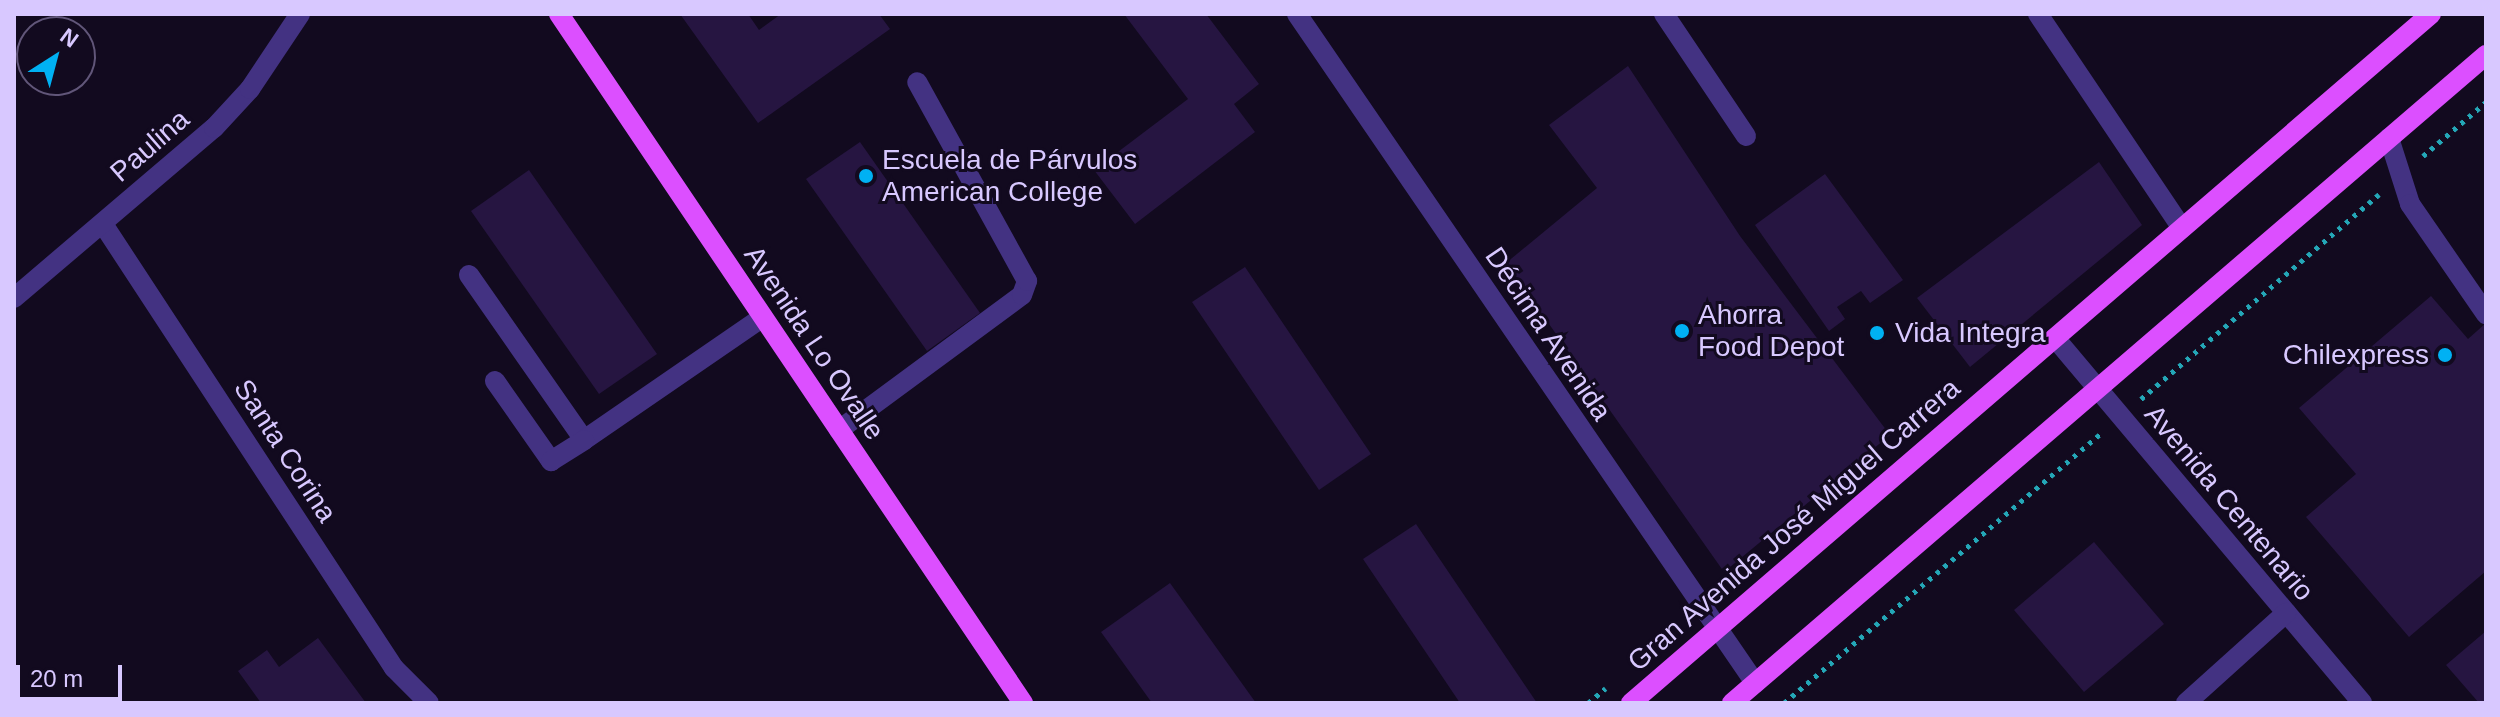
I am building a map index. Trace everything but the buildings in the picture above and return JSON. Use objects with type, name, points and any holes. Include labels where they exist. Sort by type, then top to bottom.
[{"type":"main road","name":"Avenida Lo Ovalle","points":[[559,14],[1023,703]]},
{"type":"main road","name":"Gran Avenida José Miguel Carrera","points":[[1631,703],[2431,14]]},
{"type":"main road","points":[[1732,703],[2486,55]]},
{"type":"street","name":"Paulina","points":[[14,298],[232,109],[300,14]]},
{"type":"street","name":"Décima Avenida","points":[[1297,14],[1715,630],[1755,683]]},
{"type":"street","points":[[1664,14],[1746,136]]},
{"type":"street","points":[[2038,14],[2182,228]]},
{"type":"street","points":[[839,430],[1022,295],[1027,281],[917,82]]},
{"type":"street","points":[[2389,138],[2410,204],[2486,314]]},
{"type":"street","name":"Santa Corina","points":[[103,224],[394,668],[429,703]]},
{"type":"street","points":[[469,275],[584,440]]},
{"type":"street","points":[[495,381],[551,461],[763,317]]},
{"type":"street","name":"Avenida Centenario","points":[[2055,338],[2362,703]]},
{"type":"street","points":[[2186,703],[2286,613]]},
{"type":"place","name":"Escuela de Párvulos American College","points":[[866,176]]},
{"type":"place","name":"Ahorra Food Depot","points":[[1682,331]]},
{"type":"place","name":"Vida Integra","points":[[1877,333]]},
{"type":"place","name":"Chilexpress","points":[[2445,355]]}]
